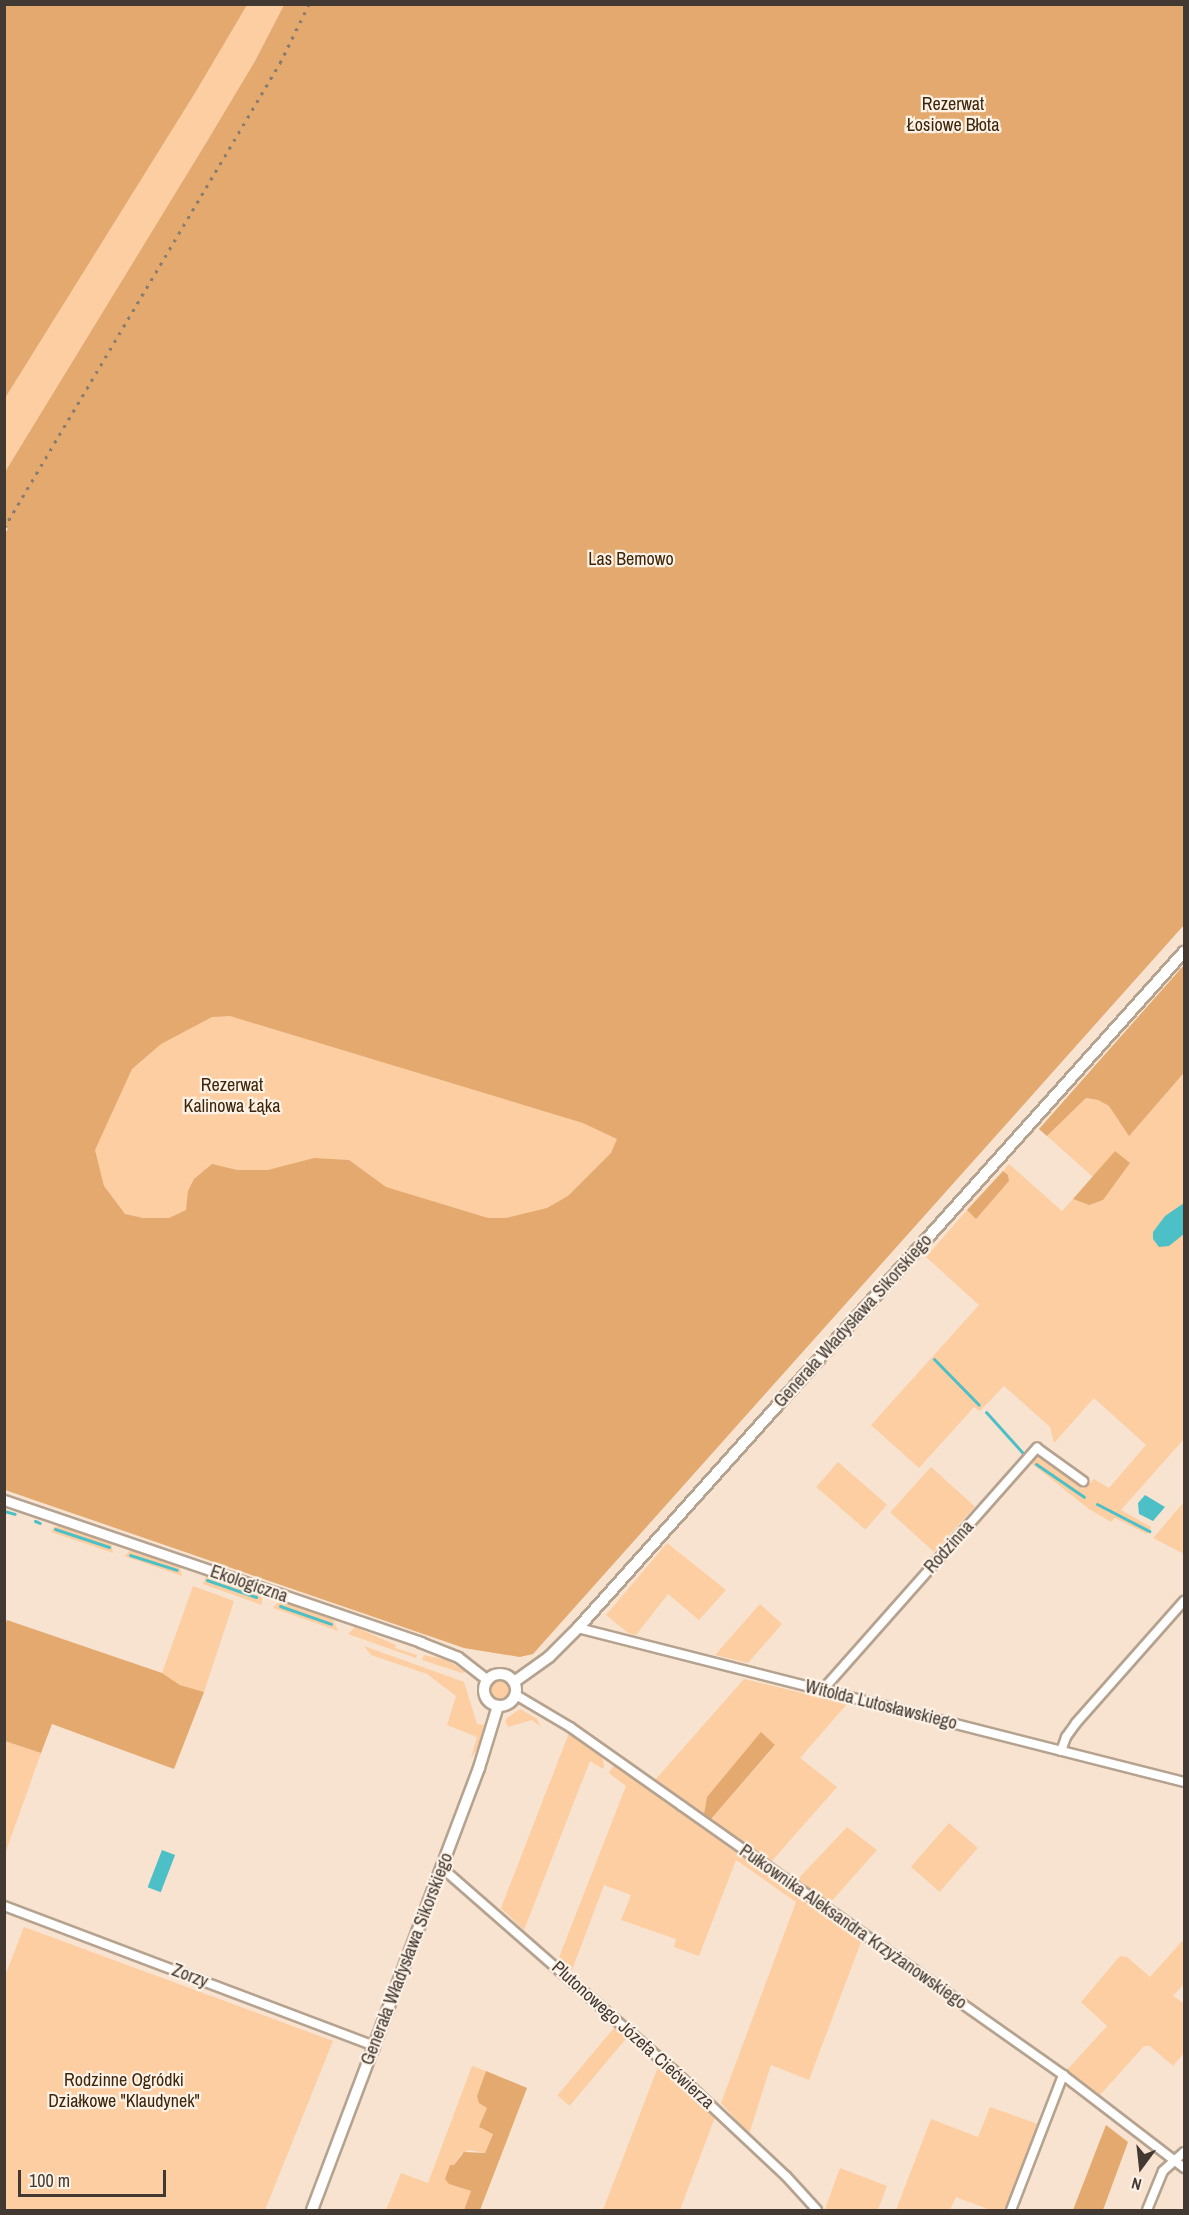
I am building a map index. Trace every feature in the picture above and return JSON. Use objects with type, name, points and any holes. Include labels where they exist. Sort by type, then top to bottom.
[{"type":"main road","name":"Generała Władysława Sikorskiego","points":[[514,1682],[549,1657],[578,1628],[1185,952]]},
{"type":"main road","points":[[501,1674],[514,1682],[516,1695],[509,1704],[498,1706],[486,1698],[484,1688],[487,1680],[501,1674]]},
{"type":"main road","name":"Generała Władysława Sikorskiego","points":[[312,2211],[479,1768],[498,1706]]},
{"type":"street","name":"Rodzinna","points":[[825,1690],[826,1685],[1037,1448],[1083,1480]]},
{"type":"street","name":"Ekologiczna","points":[[4,1500],[420,1642],[458,1657],[487,1680]]},
{"type":"street","points":[[1061,1751],[1066,1737],[1076,1723],[1185,1601]]},
{"type":"street","name":"Witolda Lutosławskiego","points":[[578,1628],[1185,1782]]},
{"type":"street","name":"Pułkownika Aleksandra Krzyżanowskiego","points":[[516,1695],[570,1727],[1063,2075],[1185,2168]]},
{"type":"street","name":"Plutonowego Józefa Ciećwierza","points":[[442,1868],[674,2070],[786,2176],[817,2211]]},
{"type":"street","name":"Zorzy","points":[[4,1906],[375,2046]]},
{"type":"street","points":[[1011,2211],[1063,2075]]},
{"type":"street","points":[[1146,2211],[1164,2171],[1185,2152]]},
{"type":"green space","points":[[5,4],[247,5],[195,93],[5,398]]},
{"type":"green space","points":[[247,5],[284,5],[255,61],[5,472],[4,398],[195,93]]},
{"type":"green space","name":"Las Bemowo","points":[[284,5],[1184,5],[1184,925],[533,1654],[520,1657],[464,1648],[5,1490],[4,534],[8,529],[5,526],[5,472],[255,61]],"holes":[[[230,1016],[583,1123],[617,1139],[611,1153],[568,1196],[547,1208],[506,1218],[488,1218],[386,1187],[349,1160],[314,1158],[268,1170],[237,1170],[212,1164],[194,1179],[188,1191],[186,1210],[169,1218],[143,1218],[125,1214],[104,1186],[95,1150],[132,1069],[161,1044],[212,1017]]]},
{"type":"green space","points":[[1184,965],[1184,1073],[1129,1136],[1109,1106],[1098,1100],[1086,1098],[1047,1136],[1039,1129]]},
{"type":"green space","name":"Rezerwat Kalinowa Łąka","points":[[220,1007],[675,1139],[502,1244],[187,1210],[145,1245],[82,1165],[129,1063]]},
{"type":"green space","points":[[1184,1074],[1184,1439],[1121,1510],[1151,1527],[1147,1534],[1115,1518],[1111,1522],[1089,1509],[1031,1463],[1038,1457],[1042,1459],[1083,1489],[1094,1479],[1109,1488],[1146,1445],[1094,1398],[1054,1443],[1050,1427],[1004,1386],[980,1411],[974,1407],[919,1468],[871,1425],[979,1305],[926,1257],[967,1210],[976,1218],[1009,1181],[1008,1175],[1003,1171],[1009,1164],[1062,1211],[1073,1199],[1089,1205],[1115,1151],[1093,1177],[1047,1136],[1086,1098],[1098,1100],[1109,1106],[1129,1135]]},
{"type":"green space","points":[[1115,1151],[1130,1163],[1103,1200],[1089,1205],[1073,1199]]},
{"type":"green space","points":[[1003,1171],[1008,1175],[1009,1181],[976,1219],[967,1210]]},
{"type":"green space","points":[[838,1462],[887,1505],[865,1530],[816,1487]]},
{"type":"green space","points":[[931,1467],[975,1506],[934,1552],[890,1512]]},
{"type":"green space","points":[[1184,1502],[1184,1554],[1153,1538]]},
{"type":"green space","points":[[60,1526],[111,1543],[113,1553],[51,1532],[54,1527]]},
{"type":"green space","points":[[667,1543],[726,1590],[699,1620],[668,1594],[636,1635],[628,1633],[606,1615]]},
{"type":"green space","points":[[131,1550],[180,1567],[182,1576],[124,1556]]},
{"type":"green space","points":[[206,1576],[258,1594],[262,1598],[262,1605],[203,1584]]},
{"type":"green space","points":[[193,1586],[234,1601],[204,1692],[180,1685],[162,1673]]},
{"type":"green space","points":[[283,1602],[333,1620],[338,1631],[273,1608],[277,1603]]},
{"type":"green space","points":[[760,1604],[782,1624],[748,1663],[715,1655]]},
{"type":"green space","points":[[7,1620],[162,1673],[180,1685],[204,1692],[174,1769],[52,1724],[41,1753],[5,1741],[4,1628]]},
{"type":"green space","points":[[355,1627],[396,1645],[395,1648],[417,1655],[416,1658],[348,1634]]},
{"type":"green space","points":[[364,1646],[464,1682],[477,1724],[484,1725],[478,1748],[471,1758],[477,1737],[447,1725],[456,1696],[427,1674],[371,1655]]},
{"type":"green space","points":[[424,1655],[447,1660],[466,1672],[462,1673],[422,1660]]},
{"type":"green space","points":[[500,1679],[508,1682],[511,1690],[508,1698],[500,1701],[492,1698],[489,1690],[492,1682]]},
{"type":"green space","points":[[744,1679],[847,1704],[800,1758],[837,1787],[771,1862],[711,1819],[775,1746],[761,1733],[707,1797],[704,1814],[655,1780]]},
{"type":"green space","points":[[520,1709],[537,1719],[541,1727],[532,1720],[508,1727],[505,1721],[507,1718]]},
{"type":"green space","points":[[761,1732],[775,1745],[711,1819],[704,1814],[707,1797]]},
{"type":"green space","points":[[569,1733],[602,1757],[604,1765],[603,1769],[590,1761],[524,1930],[501,1908]]},
{"type":"green space","points":[[4,1741],[41,1753],[5,1854]]},
{"type":"green space","points":[[614,1765],[861,1942],[809,2080],[771,2065],[749,2134],[721,2103],[796,1902],[736,1860],[699,1956],[674,1947],[676,1939],[621,1920],[631,1895],[604,1885],[572,1970],[558,1960],[626,1786],[609,1773]]},
{"type":"green space","points":[[949,1823],[978,1848],[940,1892],[911,1867]]},
{"type":"green space","points":[[847,1827],[877,1850],[830,1903],[797,1880]]},
{"type":"green space","name":"Rodzinne Ogródki Działkowe \"Klaudynek\"","points":[[24,1927],[333,2041],[265,2210],[5,2210],[5,1976]]},
{"type":"green space","points":[[1184,1939],[1184,1984],[1173,1996],[1184,2003],[1184,2053],[1173,2066],[1150,2046],[1144,2046],[1100,2095],[1067,2070],[1107,2026],[1081,2002],[1120,1956],[1127,1957],[1150,1977]]},
{"type":"green space","points":[[614,2028],[626,2038],[570,2106],[557,2095]]},
{"type":"green space","points":[[472,2066],[486,2071],[477,2096],[487,2107],[481,2129],[493,2133],[485,2153],[469,2150],[461,2154],[454,2165],[449,2184],[471,2191],[464,2210],[386,2210],[401,2173],[428,2183]]},
{"type":"green space","points":[[658,2067],[715,2117],[680,2210],[603,2210]]},
{"type":"green space","points":[[486,2071],[527,2088],[480,2210],[464,2210],[471,2191],[449,2184],[445,2179],[450,2165],[454,2165],[464,2152],[485,2153],[493,2134],[479,2127],[487,2108],[479,2103],[477,2096]]},
{"type":"green space","points":[[990,2107],[1038,2124],[1006,2210],[990,2210],[956,2197],[950,2210],[896,2210],[931,2119],[978,2137]]},
{"type":"green space","points":[[1106,2125],[1128,2142],[1103,2210],[1073,2210]]},
{"type":"green space","points":[[840,2168],[887,2186],[878,2210],[825,2209]]},
{"type":"water","points":[[1184,1203],[1184,1234],[1169,1246],[1159,1247],[1153,1239],[1153,1232],[1165,1216]]},
{"type":"water","points":[[1145,1495],[1165,1507],[1153,1521],[1139,1514],[1138,1503]]},
{"type":"water","points":[[162,1850],[175,1855],[161,1892],[148,1887]]},
{"type":"waterway","points":[[934,1359],[979,1405]]},
{"type":"waterway","points":[[986,1412],[1022,1452]]},
{"type":"waterway","points":[[1036,1464],[1084,1497]]},
{"type":"waterway","points":[[1097,1504],[1149,1531]]},
{"type":"waterway","points":[[4,1511],[15,1514]]},
{"type":"waterway","points":[[35,1521],[40,1523]]},
{"type":"waterway","points":[[55,1529],[109,1547]]},
{"type":"waterway","points":[[130,1555],[177,1570]]},
{"type":"waterway","points":[[207,1580],[256,1597]]},
{"type":"waterway","points":[[280,1606],[331,1624]]},
{"type":"railway","points":[[4,528],[280,63],[309,4]]},
{"type":"park label","name":"Rezerwat Łosiowe Błota","points":[[953,115]]}]
